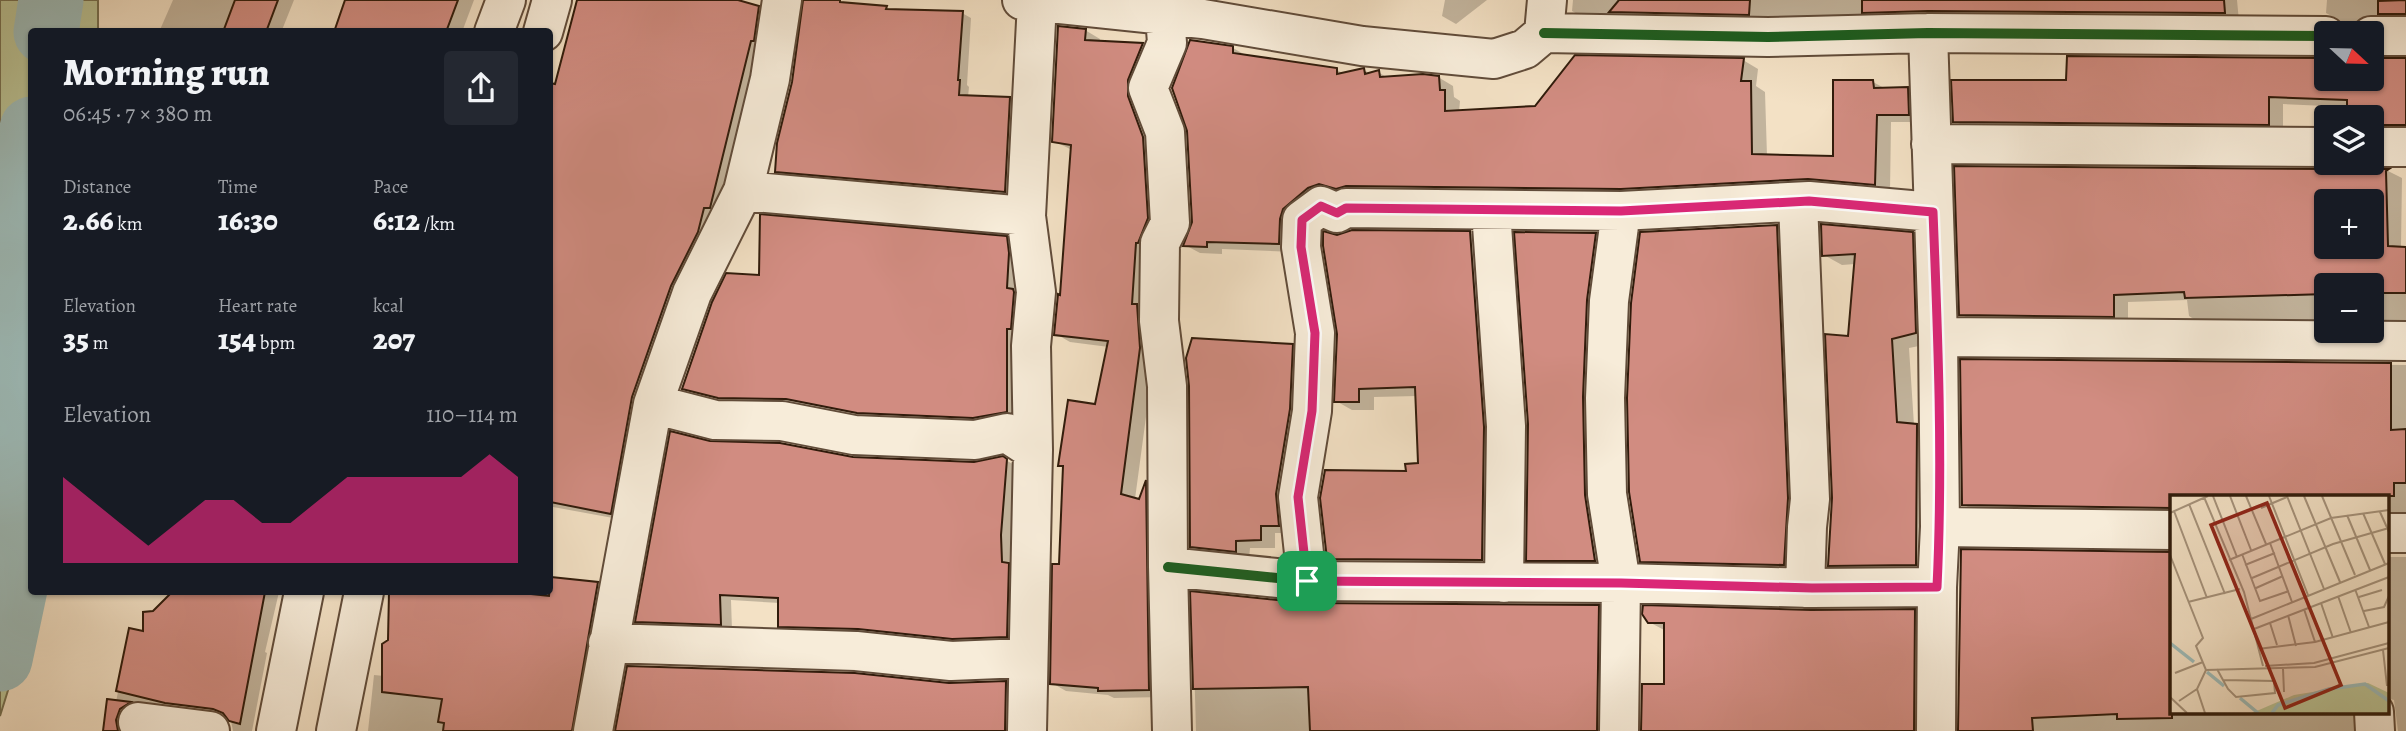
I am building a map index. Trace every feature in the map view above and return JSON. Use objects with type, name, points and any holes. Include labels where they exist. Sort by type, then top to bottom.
[{"type":"street","points":[[496,28],[506,0]]},
{"type":"street","points":[[544,28],[552,0]]},
{"type":"street","points":[[593,731],[653,404],[692,293],[743,191],[770,79],[782,0]]},
{"type":"street","points":[[1027,731],[1033,450],[1031,345],[1036,292],[1026,216],[1029,1],[1203,19],[1362,46],[1494,59],[1525,49],[1545,16],[1768,37],[1928,33],[2314,36]]},
{"type":"street","points":[[1165,16],[1167,43],[1148,88],[1165,132],[1170,223],[1160,243],[1159,321],[1167,386],[1172,731]]},
{"type":"street","points":[[1928,33],[1938,337],[1940,527],[1936,731]]},
{"type":"street","points":[[2384,36],[2406,36]]},
{"type":"street","points":[[1931,144],[2314,147]]},
{"type":"street","points":[[2384,147],[2406,147]]},
{"type":"street","points":[[743,191],[1026,216]]},
{"type":"street","points":[[1307,581],[1298,497],[1312,411],[1315,333],[1301,247],[1302,220],[1321,206],[1337,213],[1346,208],[1621,211],[1798,202],[1933,212]]},
{"type":"street","points":[[1798,202],[1810,499],[1805,588]]},
{"type":"street","points":[[1491,211],[1506,426],[1503,583]]},
{"type":"street","points":[[1619,731],[1621,583],[1607,494],[1605,398],[1609,301],[1621,211]]},
{"type":"street","points":[[1938,337],[2406,341]]},
{"type":"street","points":[[653,404],[715,420],[782,421],[854,435],[975,440],[1007,433],[1033,450]]},
{"type":"street","points":[[1940,527],[2170,530]]},
{"type":"street","points":[[2388,533],[2406,533]]},
{"type":"street","points":[[1168,567],[1307,581],[1621,583],[1805,588],[1937,587]]},
{"type":"street","points":[[275,731],[303,595]]},
{"type":"street","points":[[336,731],[363,595]]},
{"type":"street","points":[[608,643],[856,651],[951,661],[1027,658]]},
{"type":"street","points":[[138,722],[210,731]]},
{"type":"green space","points":[[0,0],[98,0],[98,28],[28,28],[28,595],[33,595],[28,626],[0,716]]},
{"type":"building","points":[[235,0],[278,0],[268,28],[224,28]]},
{"type":"building","points":[[345,0],[458,0],[448,28],[335,28]]},
{"type":"building","points":[[577,0],[738,0],[759,6],[754,41],[751,41],[710,208],[704,208],[698,232],[671,286],[632,397],[611,514],[553,503],[555,84]]},
{"type":"building","points":[[803,0],[840,0],[887,6],[886,9],[963,11],[959,95],[1010,97],[1005,192],[775,172],[777,143],[792,82]]},
{"type":"building","points":[[1619,0],[1750,0],[1749,15],[1609,12]]},
{"type":"building","points":[[1862,0],[2224,0],[2225,13],[1862,13]]},
{"type":"building","points":[[2406,0],[2406,14],[2378,14],[2378,1]]},
{"type":"building","points":[[1058,26],[1086,29],[1085,40],[1143,43],[1128,80],[1128,96],[1143,137],[1148,218],[1136,243],[1132,304],[1137,304],[1140,348],[1121,494],[1139,499],[1146,480],[1149,690],[1098,691],[1098,688],[1050,684],[1052,564],[1059,564],[1063,466],[1058,466],[1068,400],[1095,404],[1108,341],[1054,335],[1058,294],[1060,295],[1071,145],[1052,142]]},
{"type":"building","points":[[1190,40],[1233,46],[1233,53],[1337,68],[1337,74],[1364,68],[1365,74],[1379,70],[1380,77],[1423,74],[1439,76],[1440,90],[1445,90],[1445,111],[1535,106],[1575,55],[1744,58],[1741,81],[1751,81],[1752,154],[1833,156],[1833,80],[1873,80],[1874,88],[1908,87],[1909,115],[1877,115],[1875,185],[1808,179],[1621,189],[1346,186],[1336,189],[1319,184],[1308,188],[1283,209],[1279,244],[1207,242],[1207,247],[1183,246],[1192,222],[1187,131],[1172,88]]},
{"type":"building","points":[[2067,56],[2314,58],[2314,91],[2384,91],[2384,58],[2406,58],[2406,125],[2384,125],[2384,105],[2347,105],[2347,100],[2269,97],[2269,125],[1953,122],[1951,80],[2066,80]]},
{"type":"building","points":[[1954,166],[2314,169],[2314,175],[2384,175],[2384,169],[2389,169],[2386,171],[2388,246],[2406,247],[2406,293],[2384,293],[2384,273],[2314,273],[2314,294],[2185,298],[2184,292],[2114,295],[2114,317],[1959,315]]},
{"type":"building","points":[[760,214],[1007,236],[1007,288],[1013,289],[1014,292],[1011,329],[1007,329],[1007,412],[973,418],[857,413],[786,399],[718,398],[682,389],[712,302],[726,273],[759,275]]},
{"type":"building","points":[[1821,224],[1913,232],[1916,333],[1892,339],[1897,422],[1917,424],[1916,565],[1828,566],[1832,498],[1825,334],[1848,336],[1855,254],[1822,256]]},
{"type":"building","points":[[1777,225],[1788,498],[1784,565],[1640,562],[1629,492],[1627,398],[1631,303],[1640,232]]},
{"type":"building","points":[[1352,230],[1470,231],[1484,427],[1482,560],[1327,559],[1320,498],[1325,470],[1406,471],[1405,464],[1418,463],[1415,387],[1359,389],[1359,402],[1334,402],[1337,334],[1323,231],[1337,235]]},
{"type":"building","points":[[1514,232],[1596,233],[1587,300],[1583,397],[1585,495],[1595,561],[1526,561],[1528,424]]},
{"type":"building","points":[[1192,338],[1293,344],[1290,409],[1276,494],[1279,526],[1261,526],[1261,540],[1236,541],[1236,552],[1190,547],[1189,386],[1186,358]]},
{"type":"building","points":[[1960,359],[2391,363],[2391,430],[2406,429],[2406,483],[2394,483],[2394,496],[2170,495],[2170,508],[1962,505]]},
{"type":"building","points":[[670,431],[710,441],[780,443],[853,457],[974,462],[1003,456],[1007,459],[1001,535],[1002,562],[1009,563],[1007,637],[952,639],[858,629],[778,627],[778,598],[720,595],[721,625],[635,622]]},
{"type":"building","points":[[1961,549],[2170,552],[2172,718],[2117,719],[2117,714],[2032,718],[2033,731],[1958,731]]},
{"type":"building","points":[[553,577],[598,582],[572,731],[443,731],[444,723],[438,722],[442,699],[382,692],[382,644],[388,640],[389,595],[553,595]]},
{"type":"building","points":[[1190,591],[1307,603],[1599,605],[1597,731],[1310,731],[1308,687],[1193,689]]},
{"type":"building","points":[[169,595],[264,595],[240,724],[229,721],[223,713],[213,709],[165,703],[116,691],[129,628],[143,631],[143,612],[153,611]]},
{"type":"building","points":[[1643,605],[1811,610],[1915,609],[1914,731],[1641,731],[1642,684],[1664,684],[1664,623],[1648,623],[1642,614]]},
{"type":"building","points":[[627,666],[855,673],[949,683],[1006,681],[1005,731],[615,731]]},
{"type":"building","points":[[107,699],[131,702],[120,709],[116,720],[118,731],[103,731]]},
{"type":"waterway","points":[[47,28],[51,0]]},
{"type":"waterway","points":[[0,659],[16,584],[13,373],[22,190],[28,153]]},
{"type":"cycle path","points":[[1544,33],[1768,37],[1928,33],[2314,36]]},
{"type":"cycle path","points":[[1307,581],[1298,497],[1312,411],[1315,333],[1301,247],[1302,220],[1321,206],[1337,213],[1346,208],[1621,211],[1809,201],[1933,212]]},
{"type":"cycle path","points":[[1168,567],[1307,581],[1621,583],[1812,588],[1937,587]]},
{"type":"route","points":[[1809,201],[1933,212],[1938,337],[1940,527],[1937,587],[1812,588],[1621,583],[1307,581],[1298,497],[1312,411],[1315,333],[1301,247],[1302,220],[1321,206],[1337,213],[1346,208],[1621,211],[1809,201]]}]
